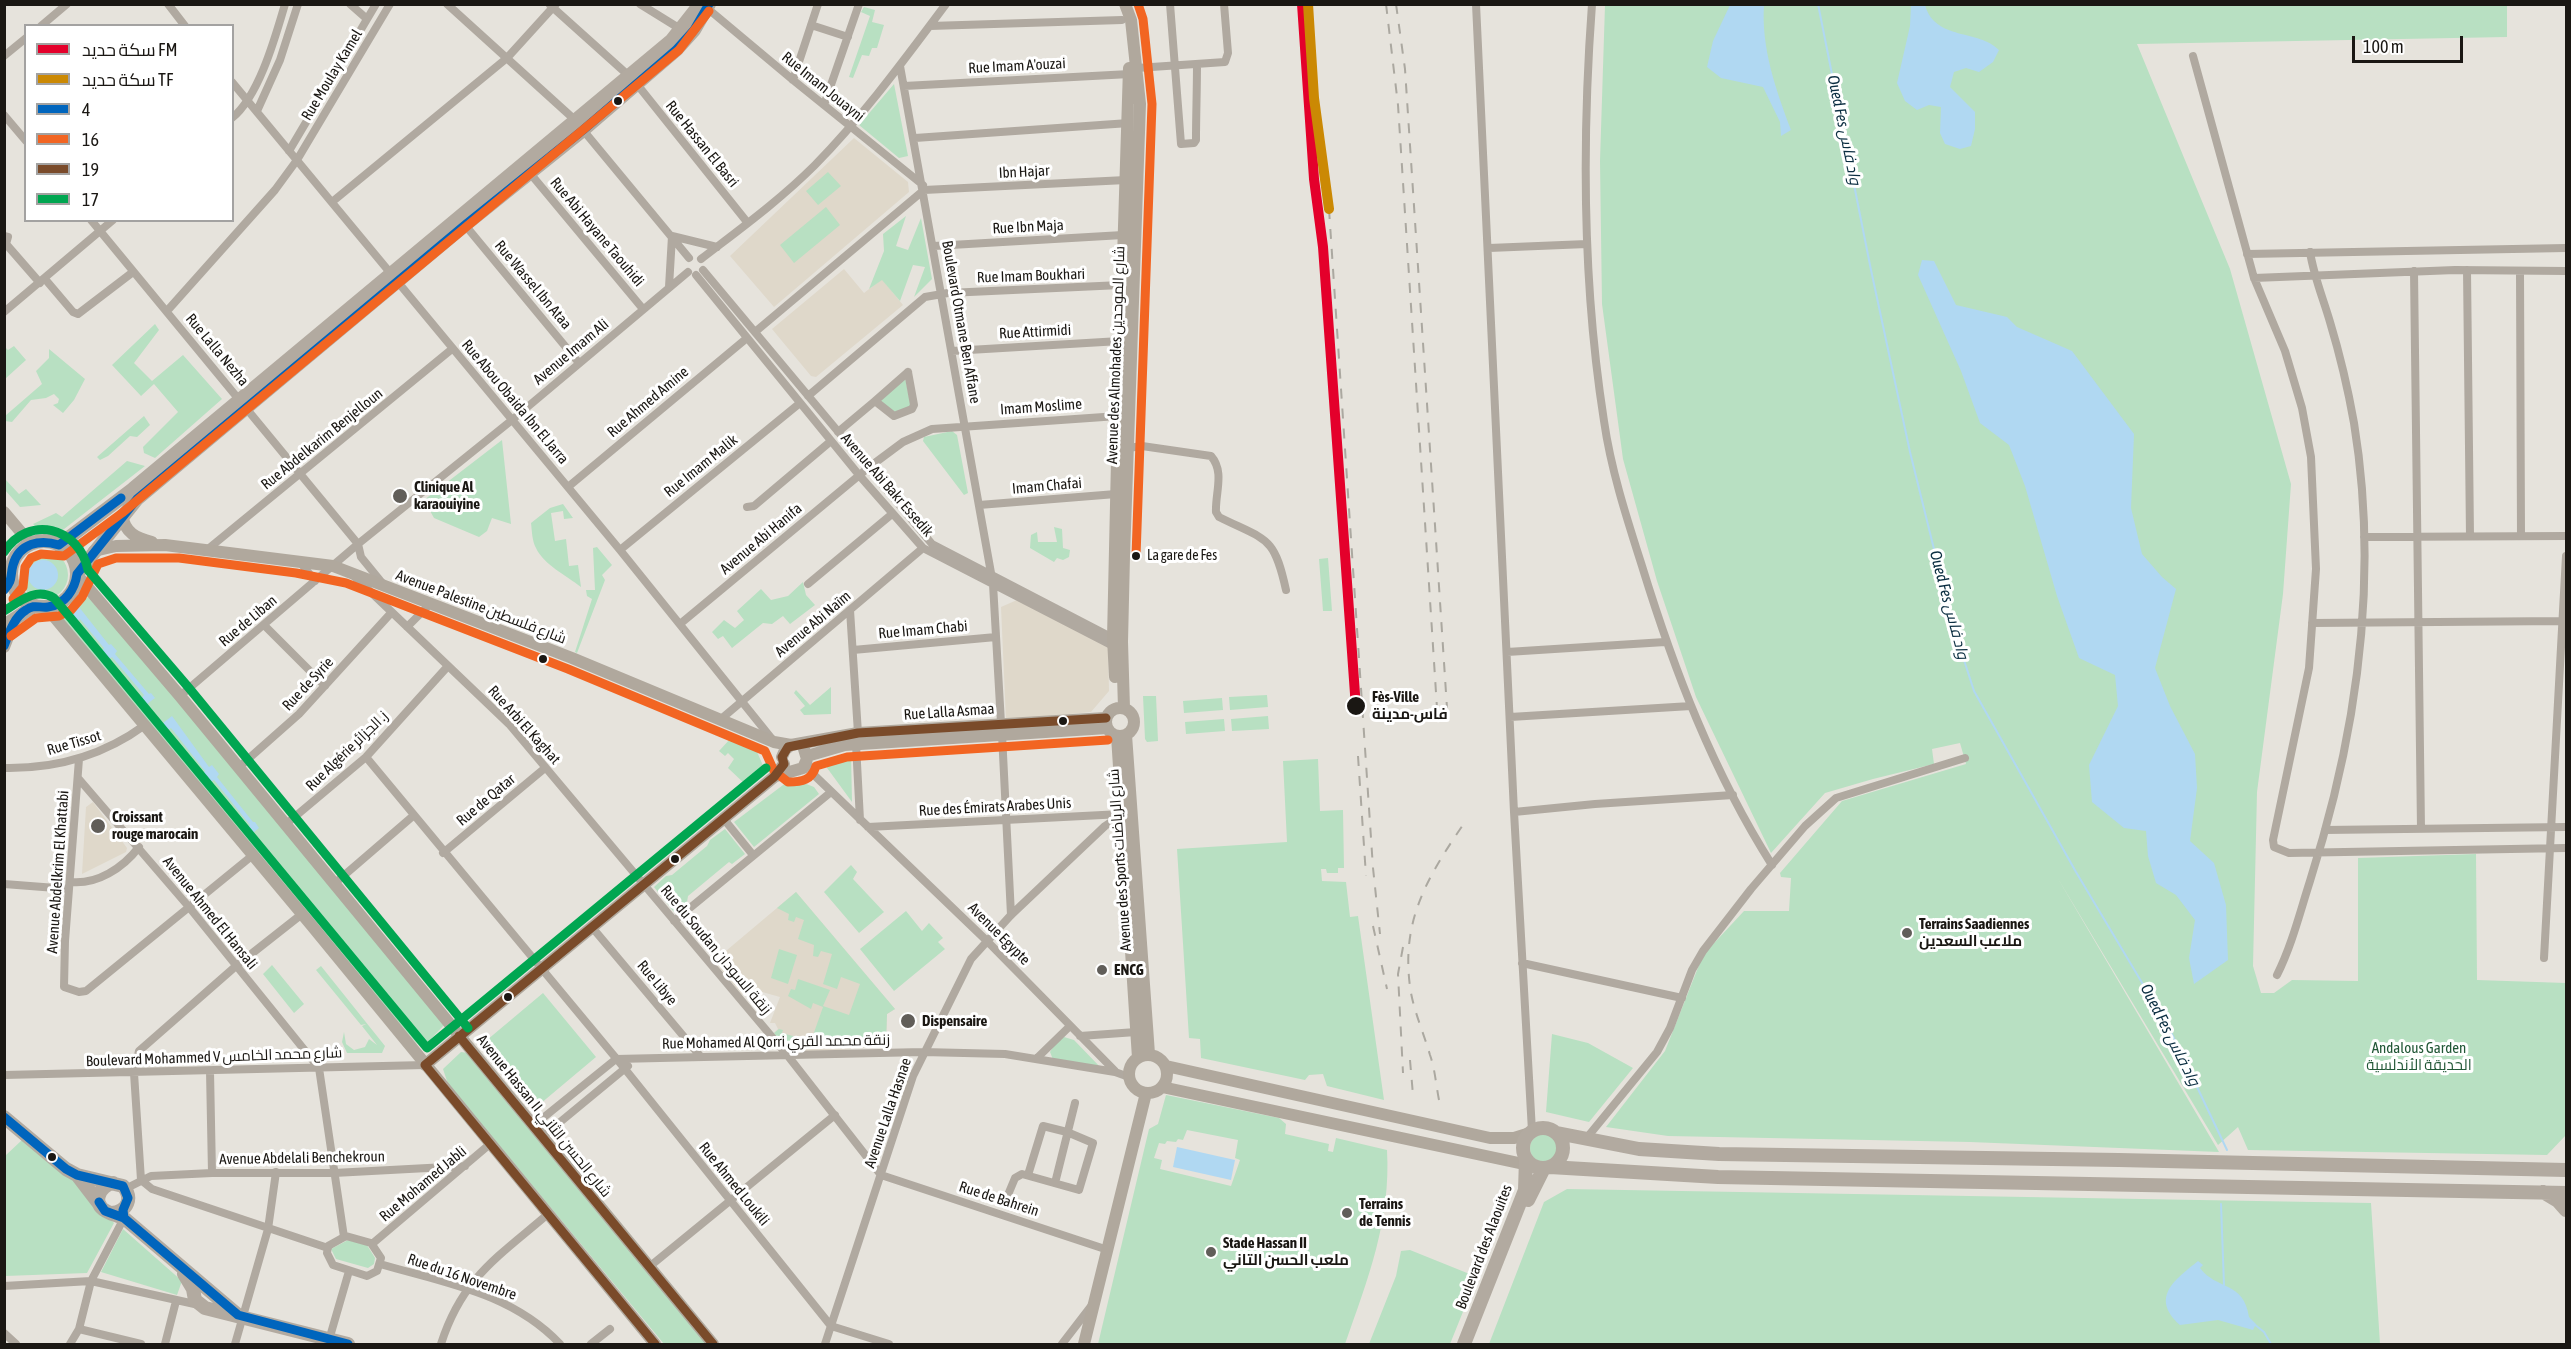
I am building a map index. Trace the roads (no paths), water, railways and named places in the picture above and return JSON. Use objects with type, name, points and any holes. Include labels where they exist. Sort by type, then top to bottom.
[{"type":"main road","points":[[59,545],[243,403],[579,125],[632,79],[705,6]]},
{"type":"main road","points":[[632,79],[686,40],[705,6]]},
{"type":"main road","points":[[393,277],[465,225],[530,172],[579,125]]},
{"type":"main road","points":[[76,574],[137,499],[243,403]]},
{"type":"main road","points":[[10,623],[40,606],[58,604],[74,587],[76,574],[70,555],[59,545],[45,541],[31,544],[16,557],[8,579],[20,597],[40,606]]},
{"type":"main road","points":[[4,1117],[56,1161],[77,1175],[105,1211],[120,1214],[181,1268],[197,1289],[220,1306],[304,1339],[329,1340],[348,1344]]},
{"type":"main road","points":[[1536,1165],[1523,1145],[1531,1132],[1544,1128],[1585,1140],[1639,1149],[1719,1154],[2566,1170]]},
{"type":"main road","points":[[1536,1165],[1559,1160],[1563,1149],[1557,1133]]},
{"type":"main road","points":[[1536,1165],[1718,1177],[2566,1193]]},
{"type":"main road","name":"Boulevard des Alaouites","points":[[1464,1344],[1536,1165]]},
{"type":"main road","name":"Boulevard des Alaouites","points":[[1472,1344],[1531,1192],[1536,1165]]},
{"type":"main road","points":[[77,1175],[119,1186],[128,1200],[120,1214]]},
{"type":"main road","points":[[100,1205],[98,1198],[106,1185],[119,1186]]},
{"type":"main road","points":[[2542,1191],[2558,1201],[2566,1210]]},
{"type":"main road","points":[[197,1289],[193,1297],[201,1305],[220,1306]]},
{"type":"street","points":[[43,24],[67,4]]},
{"type":"street","points":[[168,4],[183,24]]},
{"type":"street","points":[[234,116],[241,111],[265,63],[285,4]]},
{"type":"street","points":[[257,111],[280,60],[298,4]]},
{"type":"street","points":[[350,4],[367,19]]},
{"type":"street","name":"Rue Moulay Kamel","points":[[289,151],[376,4]]},
{"type":"street","name":"Rue Moulay Kamel","points":[[167,311],[230,243],[297,160],[390,4]]},
{"type":"street","points":[[447,4],[579,125],[689,258]]},
{"type":"street","points":[[640,4],[682,30]]},
{"type":"street","points":[[793,81],[818,4]]},
{"type":"street","points":[[825,105],[859,4]]},
{"type":"street","name":"Avenue des Almohades شارع الموحدين","points":[[1118,4],[1134,71],[1123,235],[1116,494],[1113,642],[1120,708]]},
{"type":"street","name":"Avenue des Almohades شارع الموحدين","points":[[1120,708],[1140,116],[1131,20],[1125,4]]},
{"type":"street","points":[[1170,4],[1179,141],[1182,144],[1194,143],[1196,140],[1194,112],[1197,64]]},
{"type":"street","name":"Rue Imam A'ouzai","points":[[904,86],[1221,63],[1227,59],[1224,4]]},
{"type":"street","points":[[1166,1066],[1490,1138],[1514,1138],[1531,1132],[1476,4]]},
{"type":"street","points":[[1592,4],[1588,60],[1587,244],[1592,330],[1604,424],[1622,502],[1665,642],[1707,745],[1751,832],[1772,865]]},
{"type":"street","points":[[689,258],[686,265],[696,272],[701,260],[795,184],[851,127],[946,5]]},
{"type":"street","points":[[332,202],[507,58],[553,6]]},
{"type":"street","name":"Rue Hassan El Basri","points":[[553,6],[632,79],[747,222]]},
{"type":"street","name":"Rue Imam Jouayni","points":[[705,6],[924,188]]},
{"type":"street","points":[[930,26],[1122,20]]},
{"type":"street","points":[[811,25],[848,37]]},
{"type":"street","points":[[4,56],[24,40]]},
{"type":"street","points":[[2193,56],[2254,278],[2285,351],[2302,408],[2310,457],[2316,569],[2308,677],[2273,840],[2274,847],[2279,851],[2319,852],[2566,848]]},
{"type":"street","name":"Boulevard Otmane Ben Affane","points":[[900,66],[924,188],[992,580],[1007,820]]},
{"type":"street","name":"Rue Abou Obaida Ibn El Jarra","points":[[234,84],[620,550],[774,742]]},
{"type":"street","points":[[4,115],[24,139]]},
{"type":"street","points":[[915,138],[1129,123]]},
{"type":"street","name":"Rue Abi Hayane Taouhidi","points":[[530,172],[643,309]]},
{"type":"street","name":"Ibn Hajar","points":[[924,188],[1126,180]]},
{"type":"street","points":[[755,332],[924,188]]},
{"type":"street","name":"Rue Lalla Nezha","points":[[93,222],[358,544],[361,557],[384,585]]},
{"type":"street","points":[[4,312],[111,222]]},
{"type":"street","name":"Rue Wassel Ibn Ataa","points":[[465,225],[579,363]]},
{"type":"street","name":"Rue Ibn Maja","points":[[934,246],[1123,235]]},
{"type":"street","points":[[4,236],[8,237],[6,244],[73,312],[78,314],[134,272]]},
{"type":"street","points":[[672,236],[717,247]]},
{"type":"street","points":[[669,287],[672,236]]},
{"type":"street","points":[[1489,248],[1587,244]]},
{"type":"street","points":[[2247,254],[2566,249]]},
{"type":"street","points":[[2277,975],[2290,946],[2325,830],[2354,694],[2362,622],[2363,498],[2354,422],[2338,349],[2313,274],[2310,252]]},
{"type":"street","points":[[689,258],[696,256],[701,260]]},
{"type":"street","points":[[2467,270],[2470,536]]},
{"type":"street","points":[[2254,278],[2414,271],[2566,271]]},
{"type":"street","points":[[2414,271],[2421,829]]},
{"type":"street","name":"Avenue Imam Ali","points":[[333,566],[512,420],[669,287],[696,272]]},
{"type":"street","name":"Avenue Abi Bakr Essedik","points":[[696,272],[755,332],[932,544],[992,580]]},
{"type":"street","name":"Avenue Abi Bakr Essedik","points":[[696,272],[829,439],[923,548],[992,580],[1113,642]]},
{"type":"street","points":[[2520,272],[2521,536]]},
{"type":"street","name":"Rue Imam Boukhari","points":[[942,293],[1122,285]]},
{"type":"street","points":[[808,396],[925,297],[942,293]]},
{"type":"street","name":"Rue Ahmed Amine","points":[[568,487],[747,338]]},
{"type":"street","name":"Rue Attirmidi","points":[[952,351],[1120,341]]},
{"type":"street","name":"Rue Abdelkarim Benjelloun","points":[[208,549],[452,349]]},
{"type":"street","points":[[838,432],[908,372],[914,405],[912,409],[894,416],[875,401]]},
{"type":"street","name":"Rue Imam Malik","points":[[620,550],[800,403]]},
{"type":"street","name":"Imam Moslime","points":[[965,426],[1118,416]]},
{"type":"street","points":[[868,468],[903,442],[932,429],[965,426]]},
{"type":"street","points":[[829,439],[754,506],[747,507],[749,503],[829,439]]},
{"type":"street","points":[[1128,448],[1142,446],[1211,456],[1218,467],[1219,475],[1216,512],[1219,517],[1268,541],[1280,562],[1286,590]]},
{"type":"street","name":"Avenue Abi Hanifa","points":[[680,624],[868,468]]},
{"type":"street","name":"Imam Chafai","points":[[979,505],[1116,494]]},
{"type":"street","points":[[4,512],[31,544]]},
{"type":"street","points":[[808,584],[892,514]]},
{"type":"street","name":"Avenue Palestine شارع فلسطين","points":[[122,515],[123,523],[130,533],[165,545]]},
{"type":"street","points":[[2364,537],[2566,536]]},
{"type":"street","name":"Avenue Palestine شارع فلسطين","points":[[94,551],[116,546],[165,545],[333,566],[431,603],[774,742],[793,745]]},
{"type":"street","name":"Avenue Abi Naïm","points":[[721,720],[923,548]]},
{"type":"street","points":[[2544,958],[2566,556]]},
{"type":"street","points":[[300,561],[315,580]]},
{"type":"street","name":"Rue de Liban","points":[[180,696],[333,566]]},
{"type":"street","name":"Rue Arbi El Kaghat","points":[[350,571],[509,724],[642,884]]},
{"type":"street","name":"Avenue Hassan II شارع الحسن الثاني","points":[[76,574],[180,696],[713,1344]]},
{"type":"street","points":[[407,627],[431,603]]},
{"type":"street","points":[[40,606],[145,725],[655,1344]]},
{"type":"street","points":[[850,610],[860,819]]},
{"type":"street","name":"Rue de Syrie","points":[[238,768],[276,736],[392,613]]},
{"type":"street","points":[[2312,623],[2563,621]]},
{"type":"street","points":[[4,647],[10,623]]},
{"type":"street","points":[[264,625],[325,686]]},
{"type":"street","name":"Rue Imam Chabi","points":[[853,650],[996,637]]},
{"type":"street","points":[[1507,652],[1665,642]]},
{"type":"street","name":"Rue Algérie ز. الجزائر","points":[[285,825],[366,757],[448,666]]},
{"type":"street","points":[[1510,717],[1691,706]]},
{"type":"street","points":[[1120,708],[1131,712],[1135,722],[1131,732],[1122,736],[1107,723],[1120,708]]},
{"type":"street","name":"Rue Lalla Asmaa","points":[[793,745],[1107,723]]},
{"type":"street","name":"Rue Tissot","points":[[4,768],[35,767],[79,759],[116,744],[145,725]]},
{"type":"street","name":"Avenue des Sports شارع الرياضات","points":[[1122,736],[1123,814],[1136,1032],[1143,1056]]},
{"type":"street","name":"Avenue des Sports شارع الرياضات","points":[[1122,736],[1143,1056]]},
{"type":"street","name":"Rue Lalla Asmaa","points":[[795,763],[857,739]]},
{"type":"street","points":[[774,742],[795,763]]},
{"type":"street","points":[[425,1065],[642,884],[774,777],[795,763],[805,750],[793,745],[785,750],[795,763]]},
{"type":"street","name":"Rue Ahmed Loukili","points":[[366,757],[443,853],[625,1069],[831,1326]]},
{"type":"street","points":[[1585,1140],[1657,1052],[1692,970],[1703,951],[1805,826],[1836,798],[1965,758]]},
{"type":"street","name":"Avenue Abdelkrim El Khattabi","points":[[79,759],[64,987],[79,992],[86,991],[189,907]]},
{"type":"street","name":"Avenue Egypte","points":[[795,763],[813,774],[987,940],[1115,1072]]},
{"type":"street","name":"Rue de Qatar","points":[[443,853],[545,768]]},
{"type":"street","name":"Avenue Ahmed El Hansali","points":[[78,778],[189,907],[319,1068]]},
{"type":"street","points":[[674,921],[831,792]]},
{"type":"street","points":[[1514,812],[1733,795]]},
{"type":"street","name":"Rue des Émirats Arabes Unis","points":[[868,827],[1123,814]]},
{"type":"street","name":"Avenue Lalla Hasnae","points":[[825,1344],[913,1076],[971,959],[1011,915],[1105,826],[1123,814]]},
{"type":"street","points":[[334,884],[414,816]]},
{"type":"street","points":[[723,818],[753,855]]},
{"type":"street","points":[[1007,820],[1011,915]]},
{"type":"street","points":[[2325,830],[2566,827]]},
{"type":"street","points":[[4,884],[69,886],[89,881],[107,874],[131,857],[139,847]]},
{"type":"street","points":[[189,907],[253,855]]},
{"type":"street","name":"Rue du Soudan زنقة السودان","points":[[642,884],[788,1056],[881,1175]]},
{"type":"street","points":[[302,914],[236,966],[141,1049],[137,1056],[134,1073],[141,1180],[152,1189],[328,1248]]},
{"type":"street","name":"Rue Libye","points":[[591,926],[701,1057]]},
{"type":"street","points":[[1522,963],[1682,998]]},
{"type":"street","points":[[1036,1059],[1070,1026]]},
{"type":"street","points":[[1080,1036],[1136,1032]]},
{"type":"street","name":"Rue Mohamed Al Qorri زنقة محمد القري","points":[[616,1059],[924,1052],[1005,1054],[1115,1072],[1130,1077]]},
{"type":"street","points":[[1143,1056],[1160,1058],[1166,1066],[1167,1078],[1162,1087],[1155,1092],[1146,1093],[1136,1089],[1130,1077],[1131,1065],[1143,1056]]},
{"type":"street","points":[[542,1137],[637,1058]]},
{"type":"street","points":[[533,1126],[616,1059]]},
{"type":"street","name":"Boulevard Mohammed V شارع محمد الخامس","points":[[4,1075],[425,1065]]},
{"type":"street","points":[[319,1068],[344,1237]]},
{"type":"street","points":[[210,1071],[212,1173]]},
{"type":"street","points":[[1162,1087],[1536,1165]]},
{"type":"street","points":[[1084,1344],[1146,1093]]},
{"type":"street","points":[[1055,1183],[1075,1103]]},
{"type":"street","points":[[649,1267],[835,1115]]},
{"type":"street","points":[[4,1122],[18,1129]]},
{"type":"street","points":[[1005,1202],[1015,1178],[1022,1174],[1079,1190],[1093,1146],[1091,1142],[1068,1132],[1043,1126],[1028,1175]]},
{"type":"street","name":"Rue Mohamed Jabli","points":[[372,1244],[490,1144]]},
{"type":"street","name":"Avenue Abdelali Benchekroun","points":[[119,1186],[152,1176],[212,1173],[334,1173],[465,1166]]},
{"type":"street","points":[[235,1344],[241,1316],[268,1229],[276,1172]]},
{"type":"street","name":"Rue de Bahrein","points":[[881,1175],[1108,1250]]},
{"type":"street","points":[[70,1344],[79,1329],[91,1281],[120,1214]]},
{"type":"street","points":[[441,1344],[466,1289],[486,1268],[548,1214]]},
{"type":"street","points":[[350,1236],[372,1244],[381,1258],[377,1271],[368,1276],[333,1265],[327,1253],[328,1248],[344,1237],[350,1236]]},
{"type":"street","name":"Rue du 16 Novembre","points":[[380,1264],[466,1289],[509,1305],[543,1326],[560,1344]]},
{"type":"street","points":[[329,1340],[349,1271]]},
{"type":"street","points":[[4,1286],[91,1281],[201,1305]]},
{"type":"street","points":[[165,1344],[176,1300],[197,1289]]},
{"type":"street","points":[[1062,1344],[1096,1300]]},
{"type":"street","points":[[831,1326],[889,1344]]},
{"type":"street","points":[[79,1329],[141,1344]]},
{"type":"street","points":[[591,1344],[610,1329]]},
{"type":"street","points":[[4,1333],[16,1344]]},
{"type":"water","points":[[1730,5],[1764,5],[1767,53],[1791,130],[1781,136],[1780,122],[1763,87],[1721,78],[1707,67],[1713,41]]},
{"type":"water","points":[[1911,5],[1925,5],[1930,16],[1938,24],[1948,30],[1980,39],[1999,50],[1993,62],[1979,72],[1966,68],[1954,72],[1950,87],[1975,112],[1975,129],[1971,146],[1960,149],[1945,144],[1940,133],[1941,107],[1929,105],[1917,110],[1905,101],[1897,83],[1910,26]]},
{"type":"water","points":[[1922,260],[1934,261],[1956,305],[2007,317],[2017,327],[2072,351],[2134,434],[2131,508],[2142,554],[2176,589],[2155,668],[2170,706],[2195,754],[2197,788],[2190,841],[2214,863],[2226,905],[2228,960],[2194,984],[2189,958],[2195,920],[2176,895],[2156,883],[2148,856],[2146,831],[2124,828],[2092,802],[2089,765],[2118,706],[2115,675],[2079,658],[2057,596],[2025,486],[2009,445],[1980,423],[1961,371],[1918,275]]},
{"type":"water","points":[[43,560],[49,561],[57,569],[57,581],[49,589],[43,590],[37,589],[29,581],[28,575],[29,569],[37,561]]},
{"type":"water","points":[[79,607],[109,645],[111,644],[117,651],[115,654],[155,698],[147,704],[142,698],[144,695],[112,657],[109,659],[102,651],[104,648],[80,619],[77,621],[71,614]]},
{"type":"water","points":[[172,716],[209,767],[212,765],[219,774],[217,777],[255,822],[259,828],[253,833],[248,828],[250,825],[214,780],[210,782],[203,773],[205,771],[171,728],[168,730],[163,723]]},
{"type":"water","points":[[1177,1147],[1235,1160],[1231,1180],[1173,1167]]},
{"type":"water","points":[[2198,1261],[2203,1265],[2200,1268],[2206,1275],[2236,1291],[2241,1297],[2249,1317],[2256,1324],[2253,1330],[2218,1320],[2180,1325],[2171,1315],[2166,1297],[2169,1289]]},
{"type":"waterway","name":"Oued Fes واد فاس","points":[[1818,4],[1910,452],[1953,626],[1974,691],[2076,872],[2169,1028],[2227,1150]]},
{"type":"waterway","name":"Oued Fes واد فاس","points":[[2221,1204],[2224,1285]]},
{"type":"waterway","name":"Oued Fes واد فاس","points":[[2254,1324],[2264,1332],[2271,1344]]},
{"type":"railway","points":[[1386,4],[1398,105],[1437,708]]},
{"type":"railway","points":[[1396,4],[1405,69],[1447,708]]},
{"type":"railway","points":[[1329,209],[1373,868],[1380,934]]},
{"type":"railway","points":[[1358,756],[1366,876]]},
{"type":"railway","points":[[1439,1100],[1432,1060],[1411,993],[1408,967],[1409,943],[1413,921],[1429,880],[1467,819]]},
{"type":"railway","points":[[1373,926],[1387,989]]},
{"type":"railway","points":[[1403,947],[1398,974],[1403,1073]]},
{"type":"railway","points":[[1410,1060],[1413,1095]]},
{"type":"rail line","name":"FM","points":[[1302,4],[1314,179],[1323,247],[1356,708]]},
{"type":"rail line","name":"TF","points":[[1308,4],[1314,98],[1329,209]]},
{"type":"place","name":"Clinique Al karaouiyine","points":[[400,496]]},
{"type":"place","name":"La gare de Fes","points":[[1136,556]]},
{"type":"place","name":"Fès-Ville فاس-مدينة","points":[[1356,706]]},
{"type":"place","name":"Croissant rouge marocain","points":[[98,826]]},
{"type":"place","name":"Terrains Saadiennes ملاعب السعدين","points":[[1907,933]]},
{"type":"place","name":"ENCG","points":[[1102,970]]},
{"type":"place","name":"Dispensaire","points":[[908,1021]]},
{"type":"place","name":"Terrains de Tennis","points":[[1347,1213]]},
{"type":"place","name":"Stade Hassan II ملعب الحسن التاني","points":[[1211,1252]]},
{"type":"park label","name":"Andalous Garden الحديقة الأندلسية","points":[[2419,1056]]}]
